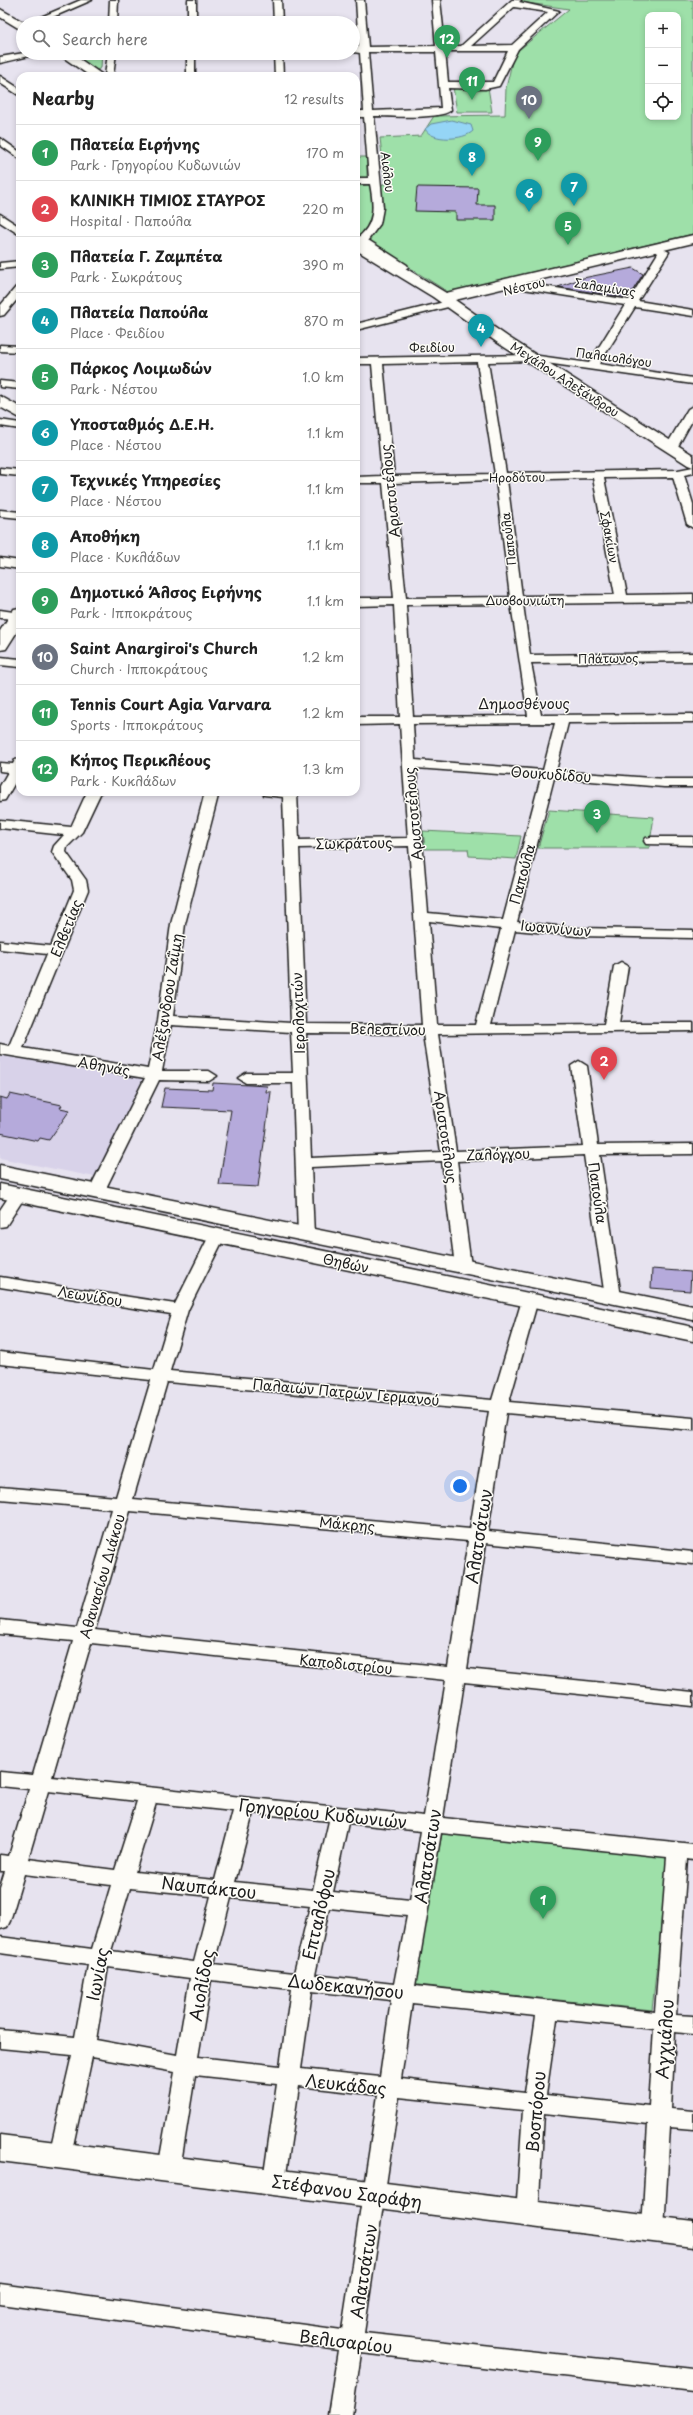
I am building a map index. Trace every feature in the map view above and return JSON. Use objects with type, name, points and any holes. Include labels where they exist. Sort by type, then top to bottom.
[{"type":"street","points":[[44,16],[67,4],[88,0]]},
{"type":"street","points":[[113,16],[114,0]]},
{"type":"street","points":[[192,0],[192,16]]},
{"type":"street","points":[[277,0],[278,16]]},
{"type":"street","name":"Αιόλου","points":[[360,0],[374,181],[378,203],[377,220],[373,231],[360,241]]},
{"type":"street","points":[[360,114],[443,111],[448,108],[436,0]]},
{"type":"street","points":[[446,85],[486,86],[496,84],[514,48],[555,12],[515,2],[464,48]]},
{"type":"street","points":[[0,12],[16,21]]},
{"type":"street","points":[[360,50],[514,48]]},
{"type":"street","points":[[0,60],[16,57]]},
{"type":"street","points":[[77,60],[93,72]]},
{"type":"street","points":[[110,72],[111,60]]},
{"type":"street","points":[[191,60],[191,72]]},
{"type":"street","points":[[278,60],[279,72]]},
{"type":"street","points":[[0,79],[16,90]]},
{"type":"street","points":[[2,145],[16,143]]},
{"type":"street","points":[[2,145],[16,154]]},
{"type":"street","points":[[360,181],[374,181]]},
{"type":"street","points":[[0,217],[16,229]]},
{"type":"street","name":"Νέστου","points":[[360,326],[449,301],[660,250],[693,239]]},
{"type":"street","points":[[360,243],[415,275]]},
{"type":"street","name":"Μεγάλου Αλεξάνδρου","points":[[360,243],[449,301],[532,358],[693,462]]},
{"type":"street","name":"Νέστου","points":[[660,250],[693,245]]},
{"type":"street","points":[[592,367],[632,304],[660,250]]},
{"type":"street","points":[[0,266],[16,264]]},
{"type":"street","name":"Σαλαμίνας","points":[[519,284],[693,313]]},
{"type":"street","points":[[2,308],[16,293]]},
{"type":"street","name":"Νέστου","points":[[360,318],[449,301]]},
{"type":"street","points":[[2,308],[16,306]]},
{"type":"street","points":[[0,348],[16,350]]},
{"type":"street","name":"Φειδίου","points":[[360,361],[532,358]]},
{"type":"street","name":"Παλαιολόγου","points":[[532,358],[693,381]]},
{"type":"street","name":"Παπούλα","points":[[482,359],[501,477],[515,599],[535,719]]},
{"type":"street","name":"Αριστοτέλους","points":[[377,361],[400,601],[409,763],[430,1030],[449,1156],[463,1266]]},
{"type":"street","points":[[0,384],[16,386]]},
{"type":"street","points":[[0,401],[16,411]]},
{"type":"street","points":[[671,448],[693,409]]},
{"type":"street","points":[[0,423],[16,425]]},
{"type":"street","name":"Ηροδότου","points":[[360,480],[678,473],[693,470]]},
{"type":"street","points":[[0,471],[16,473]]},
{"type":"street","points":[[678,473],[693,524]]},
{"type":"street","name":"Σφακίων","points":[[598,475],[622,600]]},
{"type":"street","points":[[0,513],[16,515]]},
{"type":"street","points":[[0,562],[16,564]]},
{"type":"street","name":"Δυοβουνιώτη","points":[[360,602],[693,598]]},
{"type":"street","points":[[0,614],[16,615]]},
{"type":"street","points":[[0,645],[16,620]]},
{"type":"street","name":"Πλάτωνος","points":[[524,659],[693,657]]},
{"type":"street","points":[[0,662],[16,664]]},
{"type":"street","name":"Δημοσθένους","points":[[360,721],[693,718]]},
{"type":"street","name":"Παπούλα","points":[[482,1029],[563,720]]},
{"type":"street","name":"Θουκυδίδου","points":[[409,763],[664,783],[693,783]]},
{"type":"street","points":[[0,767],[16,767]]},
{"type":"street","points":[[0,797],[16,772]]},
{"type":"street","name":"Ελβετίας","points":[[7,1050],[57,951],[81,890],[78,878],[60,856],[59,851],[61,846],[75,832],[92,796]]},
{"type":"street","name":"Αλέξανδρου Ζαΐμη","points":[[96,1192],[154,1075],[165,1020],[178,924],[211,796]]},
{"type":"street","name":"Ιερολοχιτών","points":[[290,796],[306,1234]]},
{"type":"street","points":[[0,824],[75,832]]},
{"type":"street","points":[[651,841],[693,841]]},
{"type":"street","name":"Σωκράτους","points":[[292,844],[415,842]]},
{"type":"street","name":"Ιωαννίνων","points":[[420,916],[577,932],[693,934]]},
{"type":"street","points":[[0,945],[57,951]]},
{"type":"street","points":[[611,1028],[621,966]]},
{"type":"street","name":"Βελεστίνου","points":[[165,1020],[298,1028],[430,1030],[693,1028]]},
{"type":"street","name":"Αθηνάς","points":[[7,1050],[154,1075],[209,1076]]},
{"type":"street","name":"Παπούλα","points":[[579,1066],[613,1297]]},
{"type":"street","points":[[246,1078],[300,1078]]},
{"type":"street","name":"Ζαλόγγου","points":[[303,1163],[591,1150],[693,1149]]},
{"type":"street","name":"Θηβών","points":[[0,1172],[693,1313]]},
{"type":"street","points":[[0,1222],[9,1193]]},
{"type":"street","name":"Θηβών","points":[[9,1193],[693,1334]]},
{"type":"street","name":"Αθανασίου Διάκου","points":[[0,1921],[9,1864],[41,1784],[180,1310],[217,1236]]},
{"type":"street","name":"Λεωνίδου","points":[[0,1282],[180,1310]]},
{"type":"street","name":"Αλατσάτων","points":[[340,2415],[374,2195],[402,1992],[419,1909],[431,1824],[499,1405],[530,1300]]},
{"type":"street","name":"Παλαιών Πατρών Γερμανού","points":[[0,1358],[161,1376],[499,1405],[693,1424]]},
{"type":"street","name":"Μάκρης","points":[[0,1493],[478,1536],[693,1558]]},
{"type":"street","name":"Καποδιστρίου","points":[[0,1627],[84,1637],[693,1699]]},
{"type":"street","name":"Γρηγορίου Κυδωνιών","points":[[0,1780],[148,1796],[244,1804],[685,1851]]},
{"type":"street","name":"Ιωνίας","points":[[60,2155],[84,2047],[99,1958],[148,1796]]},
{"type":"street","name":"Αιολίδος","points":[[169,2169],[202,1971],[244,1804]]},
{"type":"street","name":"Επταλόφου","points":[[274,2181],[303,1981],[340,1815]]},
{"type":"street","name":"Αγχιάλου","points":[[653,2229],[665,2022],[685,1851]]},
{"type":"street","name":"Ναυπάκτου","points":[[9,1864],[122,1879],[419,1909]]},
{"type":"street","name":"Δωδεκανήσου","points":[[0,1945],[202,1971],[693,2025]]},
{"type":"street","name":"Βοσπόρου","points":[[527,2215],[534,2103],[548,2009]]},
{"type":"street","name":"Λευκάδας","points":[[0,2039],[84,2047],[187,2066],[693,2120]]},
{"type":"street","name":"Στέφανου Σαράφη","points":[[0,2148],[274,2181],[527,2215],[693,2234]]},
{"type":"street","name":"Βελισαρίου","points":[[0,2294],[352,2342],[693,2380]]},
{"type":"shaded area","points":[[0,1056],[143,1078],[95,1177],[0,1158]]},
{"type":"green space","points":[[523,0],[693,0],[693,234],[448,292],[360,237],[360,186],[385,184],[380,138],[421,136],[434,116],[505,115],[506,88],[514,54],[569,9],[521,2]]},
{"type":"green space","points":[[79,60],[102,60],[101,68],[95,71]]},
{"type":"green space","points":[[453,87],[488,87],[492,112],[457,112]]},
{"type":"green space","points":[[360,157],[367,157],[367,179],[360,179]]},
{"type":"green space","points":[[549,810],[654,817],[649,848],[538,848]]},
{"type":"green space","points":[[423,831],[521,836],[516,859],[469,856],[468,849],[425,849]]},
{"type":"green space","points":[[443,1830],[669,1853],[652,2010],[409,1984]]},
{"type":"water","points":[[452,120],[471,125],[473,131],[469,134],[456,138],[441,138],[434,136],[425,129],[431,124]]},
{"type":"building","points":[[417,187],[478,188],[477,205],[495,205],[495,220],[456,220],[456,212],[415,211]]},
{"type":"building","points":[[633,268],[643,274],[628,298],[558,287],[583,278]]},
{"type":"building","points":[[213,1083],[267,1086],[266,1092],[271,1092],[258,1187],[219,1185],[231,1110],[161,1107],[165,1088],[212,1090]]},
{"type":"building","points":[[10,1094],[62,1105],[60,1108],[70,1110],[49,1140],[40,1138],[38,1141],[0,1133],[0,1097],[7,1099]]},
{"type":"building","points":[[652,1269],[691,1272],[690,1291],[651,1288]]},
{"type":"place","name":"Κήπος Περικλέους","points":[[447,58]]},
{"type":"place","name":"Tennis Court Agia Varvara","points":[[472,100]]},
{"type":"place","name":"Saint Anargiroi's Church","points":[[529,119]]},
{"type":"place","name":"Δημοτικό Άλσος Ειρήνης","points":[[538,161]]},
{"type":"place","name":"Αποθήκη","points":[[472,176]]},
{"type":"place","name":"Τεχνικές Υπηρεσίες","points":[[574,206]]},
{"type":"place","name":"Υποσταθμός Δ.Ε.Η.","points":[[529,212]]},
{"type":"place","name":"Πάρκος Λοιμωδών","points":[[568,245]]},
{"type":"place","name":"Πλατεία Παπούλα","points":[[481,347]]},
{"type":"place","name":"Πλατεία Γ. Ζαμπέτα","points":[[597,833]]},
{"type":"place","name":"ΚΛΙΝΙΚΗ ΤΙΜΙΟΣ ΣΤΑΥΡΟΣ","points":[[604,1080]]},
{"type":"place","name":"Πλατεία Ειρήνης","points":[[543,1919]]}]
